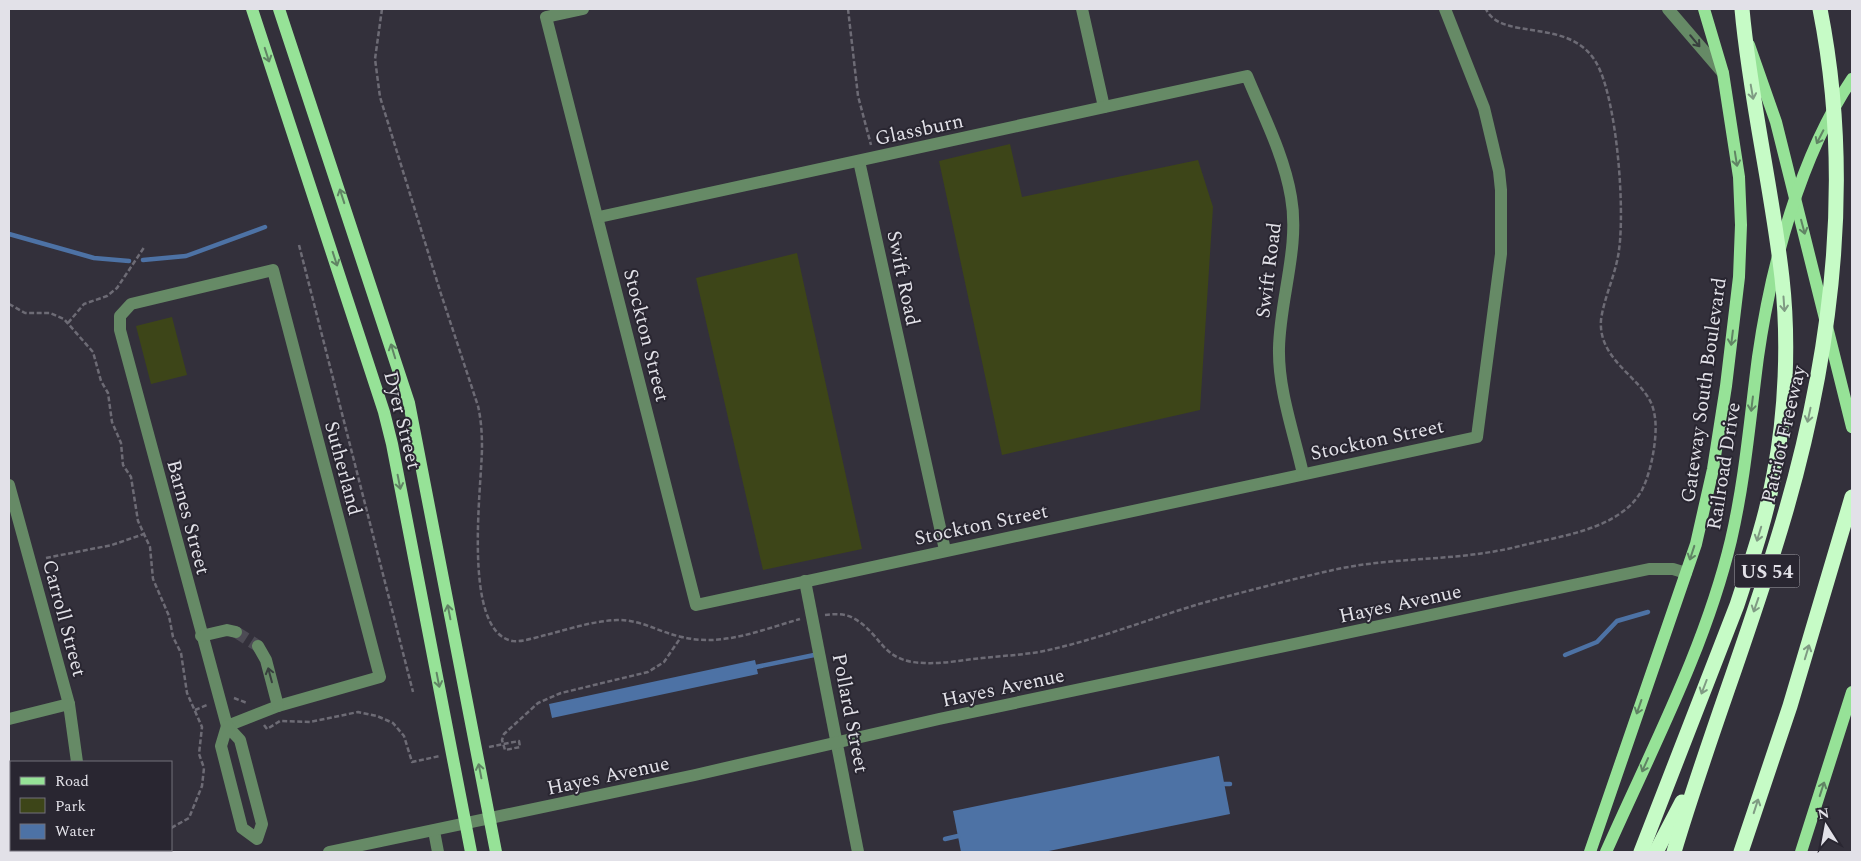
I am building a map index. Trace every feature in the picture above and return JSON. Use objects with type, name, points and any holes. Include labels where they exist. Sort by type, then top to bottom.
[{"type":"highway","points":[[1641,852],[1737,605],[1751,564],[1775,473],[1781,425],[1786,328],[1782,279],[1746,52],[1742,9]]},
{"type":"highway","name":"Patriot Freeway","points":[[1674,852],[1699,769],[1783,521],[1803,448],[1819,368],[1834,264],[1838,162],[1827,45],[1820,9]]},
{"type":"highway","name":"US 54","points":[[1741,852],[1790,706],[1852,497]]},
{"type":"highway","points":[[1656,852],[1699,769]]},
{"type":"main road","name":"Dyer Street","points":[[252,9],[365,347],[386,420],[471,852]]},
{"type":"main road","name":"Dyer Street","points":[[279,9],[409,403],[496,852]]},
{"type":"main road","name":"Gateway South Boulevard","points":[[1590,852],[1686,573],[1713,470],[1739,277],[1741,225],[1739,177],[1723,73],[1704,9]]},
{"type":"main road","points":[[1733,9],[1767,92],[1791,180],[1852,427]]},
{"type":"main road","name":"Railroad Drive","points":[[1606,852],[1693,654],[1721,579],[1734,523],[1746,456],[1758,356],[1784,231],[1817,143],[1852,79]]},
{"type":"main road","points":[[1801,852],[1852,692]]},
{"type":"street","name":"Stockton Street","points":[[583,9],[546,17],[599,217],[696,605],[1477,437],[1501,254],[1501,190],[1495,151],[1484,108],[1446,9]]},
{"type":"street","points":[[1082,9],[1104,107]]},
{"type":"street","points":[[1668,9],[1723,73]]},
{"type":"street","name":"Glassburn","points":[[599,217],[1247,76]]},
{"type":"street","name":"Swift Road","points":[[1247,76],[1278,151],[1291,197],[1292,230],[1279,334],[1279,364],[1303,474]]},
{"type":"street","name":"Swift Road","points":[[859,161],[945,550]]},
{"type":"street","name":"Sutherland","points":[[120,316],[132,304],[273,270],[380,677],[278,706],[227,726]]},
{"type":"street","name":"Barnes Street","points":[[120,316],[120,330],[201,636],[227,726],[240,740],[262,824],[257,839],[260,852]]},
{"type":"street","name":"Carroll Street","points":[[9,485],[69,704],[77,761]]},
{"type":"street","name":"Hayes Avenue","points":[[329,852],[377,847],[434,831],[838,742],[1649,569],[1673,569],[1686,573]]},
{"type":"street","name":"Pollard Street","points":[[805,581],[838,742],[857,852]]},
{"type":"street","points":[[201,636],[227,630],[236,632]]},
{"type":"street","points":[[258,646],[266,660],[278,706]]},
{"type":"street","points":[[9,719],[69,704]]},
{"type":"street","name":"Barnes Street","points":[[227,726],[221,746],[242,828],[257,839]]},
{"type":"street","points":[[434,831],[438,852]]},
{"type":"path","points":[[382,9],[375,59],[380,97],[480,414],[482,448],[478,518],[480,583],[491,625],[498,634],[514,641],[616,620],[644,622],[681,637],[707,641],[724,640],[812,615],[841,614],[850,616],[864,627],[882,648],[906,661],[947,662],[1038,652],[1134,626],[1199,604],[1375,562],[1429,560],[1478,555],[1515,547],[1604,522],[1626,510],[1642,490],[1652,462],[1656,426],[1651,404],[1646,394],[1618,366],[1602,331],[1601,322],[1613,281],[1621,231],[1619,167],[1606,86],[1597,64],[1579,44],[1550,32],[1500,24],[1492,19],[1486,9]]},
{"type":"path","points":[[848,9],[858,96],[875,158]]},
{"type":"path","points":[[299,245],[414,692]]},
{"type":"path","points":[[68,323],[84,304],[107,296],[117,288],[145,246]]},
{"type":"path","points":[[9,304],[24,313],[50,313],[68,323],[77,337],[93,352],[101,382],[108,393],[112,422],[121,443],[124,465],[131,476],[138,521],[150,547],[153,579],[169,616],[173,638],[181,654],[187,693],[202,727],[198,754],[204,768],[204,777],[190,818],[172,827]]},
{"type":"path","points":[[46,558],[112,545],[144,534]]},
{"type":"path","points":[[508,744],[519,741],[520,747],[505,750],[502,740],[504,734],[538,703],[561,693],[648,672],[664,662],[681,637]]},
{"type":"path","points":[[195,710],[229,696],[249,704],[267,729],[280,721],[310,722],[358,712],[377,716],[393,723],[404,736],[412,762],[425,759]]},
{"type":"green space","points":[[1010,144],[1022,197],[1198,160],[1213,207],[1200,410],[1002,455],[939,161]]},
{"type":"green space","points":[[797,253],[862,549],[763,570],[696,278]]},
{"type":"green space","points":[[172,317],[187,375],[151,384],[136,326]]},
{"type":"water","points":[[755,660],[758,674],[552,718],[549,704]]},
{"type":"water","points":[[1219,756],[1230,814],[1044,852],[961,852],[953,811]]},
{"type":"waterway","points":[[143,260],[186,256],[265,227]]},
{"type":"waterway","points":[[9,234],[94,258],[129,261]]},
{"type":"waterway","points":[[1565,655],[1597,642],[1617,621],[1648,612]]},
{"type":"waterway","points":[[756,667],[819,654]]},
{"type":"waterway","points":[[1224,784],[1230,784]]},
{"type":"waterway","points":[[945,839],[958,836]]},
{"type":"tunnel","points":[[236,632],[258,646]]}]
